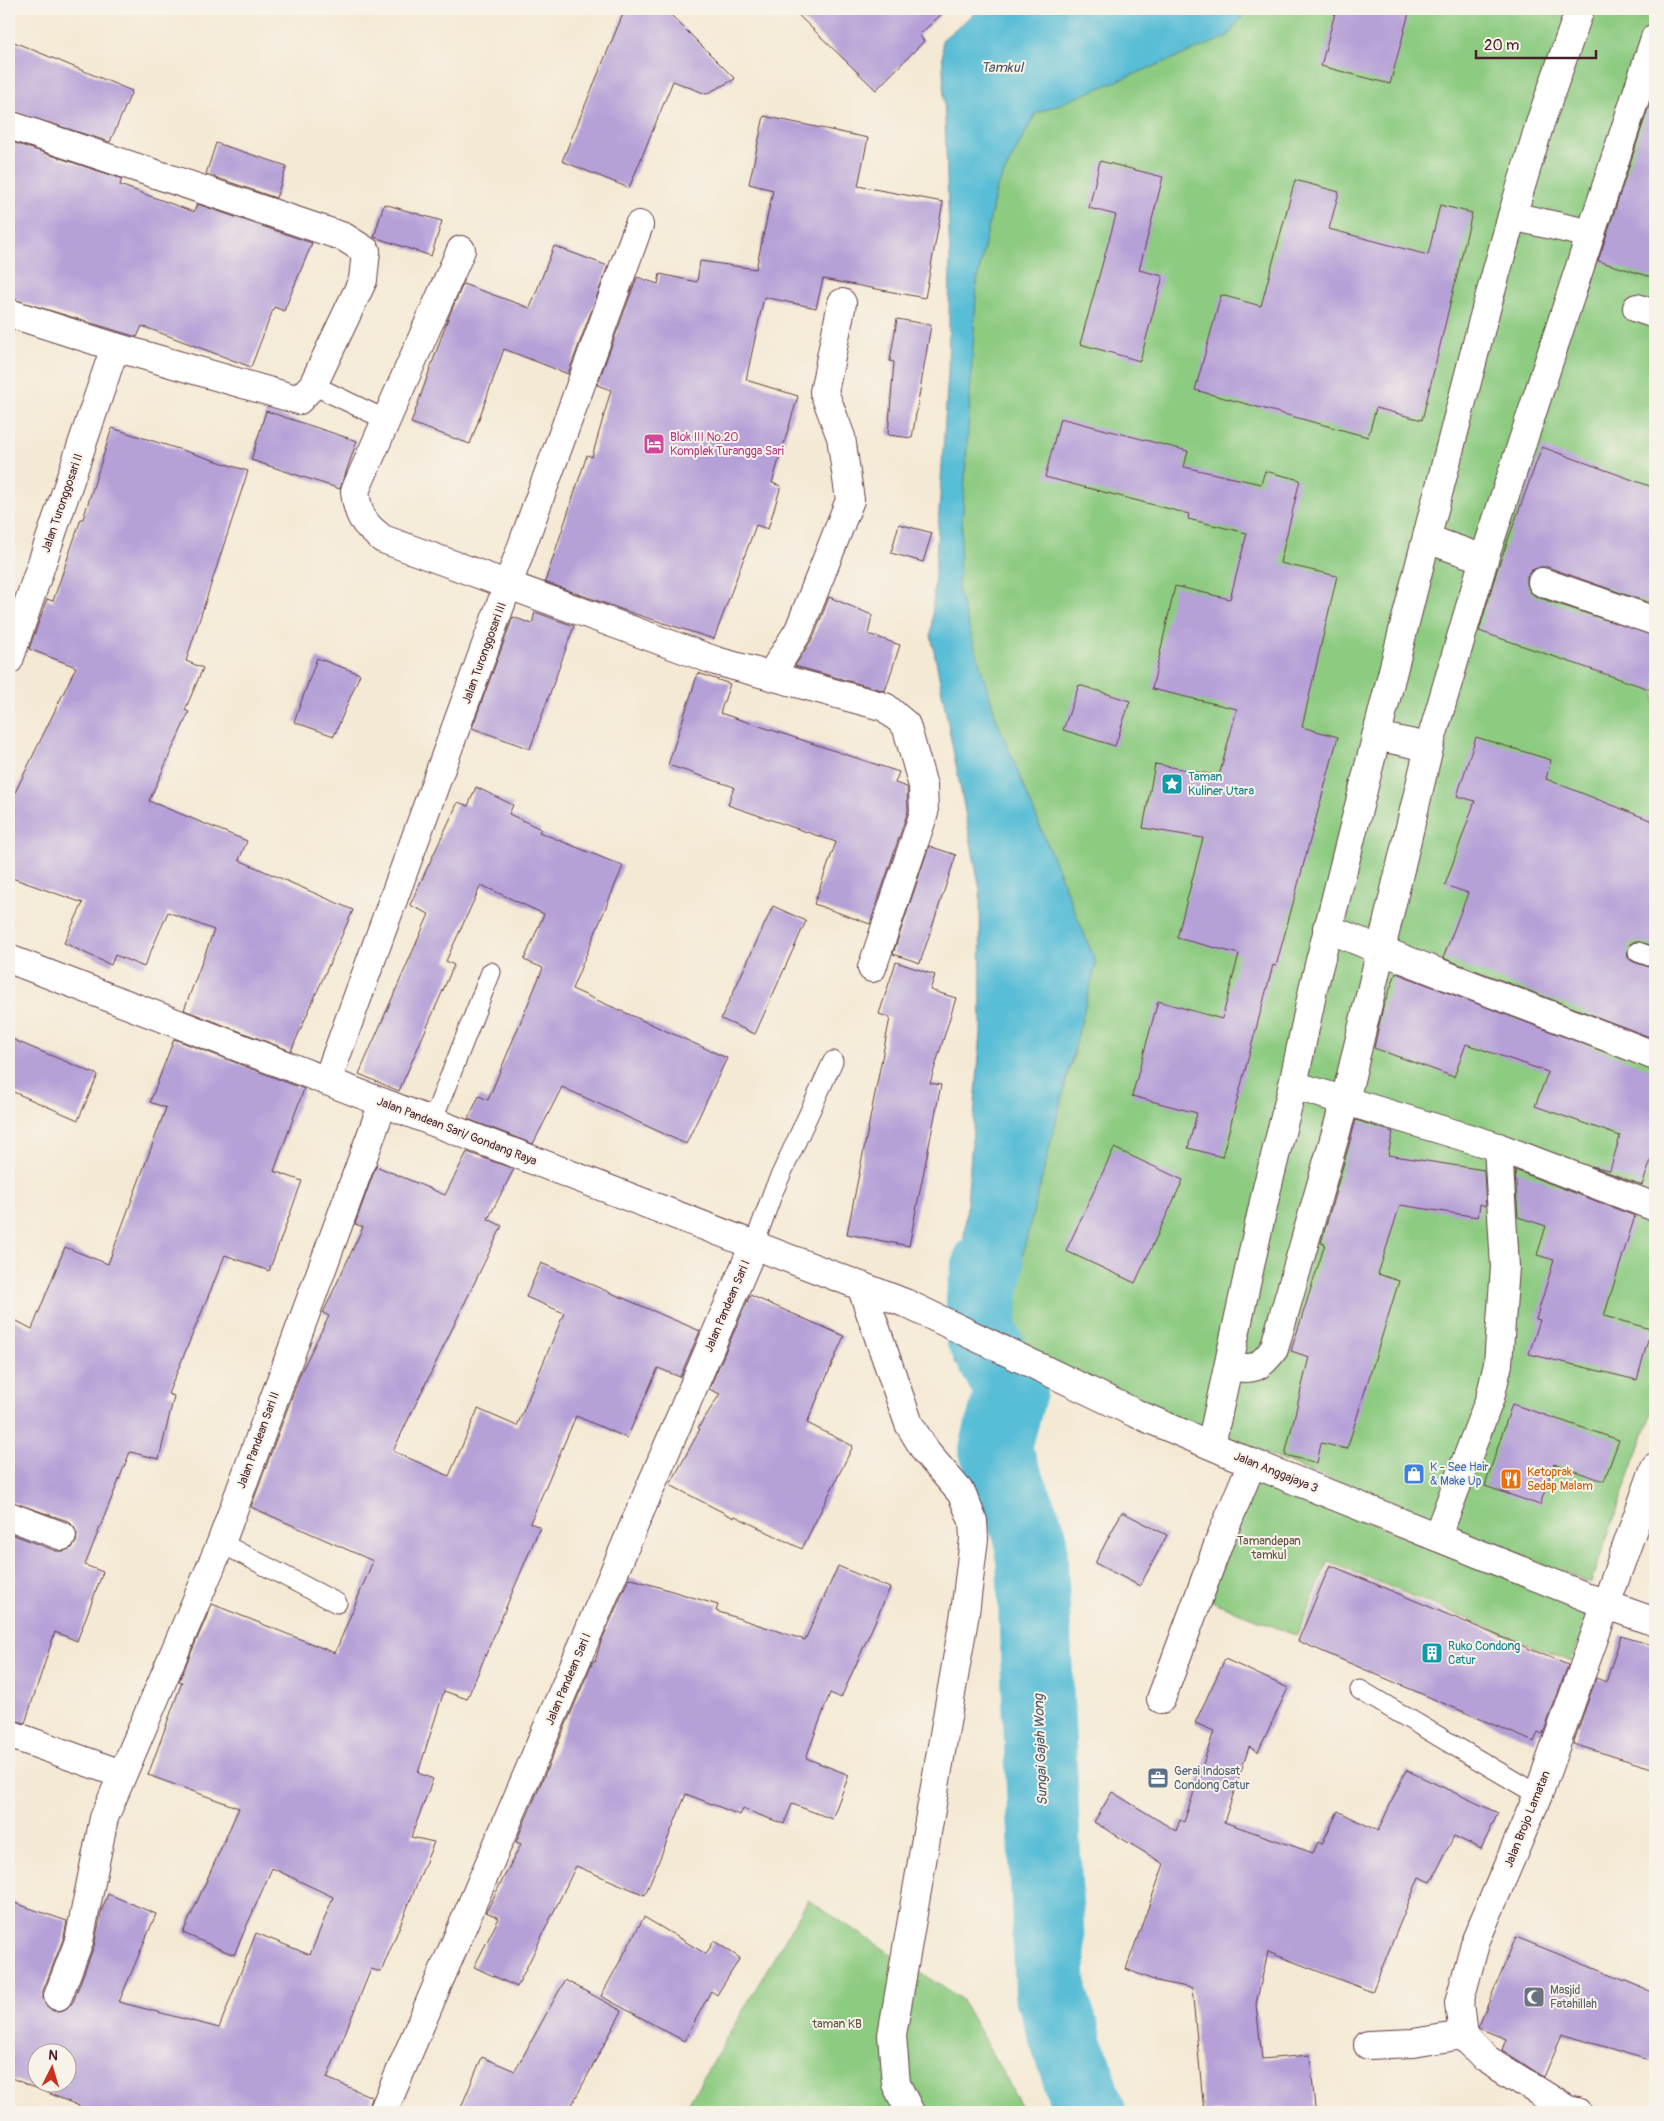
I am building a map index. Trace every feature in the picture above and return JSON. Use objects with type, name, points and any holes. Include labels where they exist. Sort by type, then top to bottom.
[{"type":"street","points":[[1212,1445],[1267,1188],[1293,1085],[1327,928],[1376,736],[1483,320],[1512,216],[1541,120],[1580,9]]},
{"type":"street","points":[[1230,1366],[1246,1369],[1263,1364],[1274,1348],[1345,1101],[1429,747],[1484,559],[1655,38]]},
{"type":"street","points":[[9,124],[344,237],[366,251],[363,280],[313,385],[299,400],[9,313]]},
{"type":"street","points":[[1512,216],[1591,234]]},
{"type":"street","name":"Jalan Turonggosari III","points":[[327,1081],[639,225]]},
{"type":"street","points":[[461,250],[355,491],[358,510],[367,527],[383,538],[508,586],[716,661],[885,707],[906,725],[923,786],[924,813],[872,968]]},
{"type":"street","points":[[771,675],[799,630],[850,500],[841,437],[824,392],[842,303]]},
{"type":"street","name":"Jalan Turonggosari II","points":[[9,660],[115,346]]},
{"type":"street","points":[[1428,539],[1484,559]]},
{"type":"street","points":[[1542,582],[1655,621]]},
{"type":"street","points":[[1376,736],[1429,747]]},
{"type":"street","points":[[1327,928],[1381,951],[1581,1026],[1655,1056]]},
{"type":"street","name":"Jalan Pandean Sari/ Gondang Raya","points":[[9,959],[904,1303]]},
{"type":"street","points":[[1293,1085],[1498,1148],[1655,1207]]},
{"type":"street","name":"Jalan Pandean Sari II","points":[[58,1996],[78,1941],[104,1818],[121,1774],[221,1542],[383,1103]]},
{"type":"street","points":[[1437,1537],[1490,1398],[1498,1364],[1505,1267],[1498,1148]]},
{"type":"street","name":"Jalan Pandean Sari I","points":[[383,2112],[754,1245]]},
{"type":"street","points":[[861,1286],[909,1424],[926,1452],[962,1494],[973,1521],[965,1613],[892,2035],[896,2084],[910,2112]]},
{"type":"street","name":"Jalan Anggajaya 3","points":[[904,1303],[1135,1413],[1252,1463],[1607,1605],[1655,1622]]},
{"type":"street","points":[[1161,1699],[1252,1463]]},
{"type":"street","name":"Jalan Brojo Lamatan","points":[[1463,2035],[1459,2003],[1476,1940],[1538,1795],[1655,1467]]},
{"type":"street","points":[[9,1516],[62,1536]]},
{"type":"street","points":[[9,1734],[121,1774]]},
{"type":"street","points":[[1368,2045],[1413,2043],[1463,2035],[1485,2058],[1568,2110],[1577,2112]]},
{"type":"lane","points":[[313,385],[386,420]]},
{"type":"lane","points":[[432,1122],[491,972]]},
{"type":"lane","points":[[754,1245],[774,1192],[833,1061]]},
{"type":"lane","points":[[221,1542],[337,1604]]},
{"type":"lane","points":[[1360,1690],[1538,1795]]},
{"type":"green space","name":"Taman Kuliner Utara","points":[[1107,9],[1655,9],[1655,1403],[1591,1583],[1226,1438],[1205,1435],[981,1334],[1075,1052],[953,593],[977,282],[996,189],[1035,114]]},
{"type":"green space","name":"Tamandepan tamkul","points":[[1235,1470],[1591,1610],[1571,1662],[1328,1561],[1297,1636],[1187,1591]]},
{"type":"green space","name":"taman KB","points":[[808,1900],[961,1999],[1025,2112],[683,2112]]},
{"type":"water","name":"Tamkul","points":[[980,9],[1248,9],[1227,37],[1035,114],[996,189],[977,282],[958,591],[997,721],[1096,963],[988,1392],[954,1362],[981,1031],[980,890],[931,635],[948,373],[950,260],[942,40]]},
{"type":"building","points":[[625,9],[665,9],[735,79],[706,94],[673,81],[629,188],[562,161]]},
{"type":"building","points":[[792,9],[947,9],[919,35],[924,41],[876,90]]},
{"type":"building","points":[[1336,9],[1410,9],[1390,84],[1321,66]]},
{"type":"building","points":[[9,40],[132,91],[110,142],[9,110]]},
{"type":"building","points":[[1655,87],[1655,278],[1598,261]]},
{"type":"building","points":[[764,116],[868,138],[858,186],[943,202],[925,298],[823,279],[816,308],[764,297],[746,380],[798,396],[772,483],[781,486],[768,529],[756,525],[714,639],[632,613],[545,582],[587,455],[592,457],[611,390],[597,385],[637,277],[658,284],[660,274],[697,282],[700,261],[756,269],[773,190],[749,184]]},
{"type":"building","points":[[9,141],[122,179],[120,185],[194,212],[197,204],[312,243],[284,311],[274,307],[251,367],[142,326],[137,337],[9,298]]},
{"type":"building","points":[[216,143],[287,166],[276,198],[206,174]]},
{"type":"building","points":[[1100,161],[1163,177],[1139,270],[1163,276],[1140,361],[1080,344],[1116,215],[1089,208]]},
{"type":"building","points":[[1295,180],[1339,192],[1329,229],[1428,255],[1440,205],[1472,213],[1422,420],[1376,408],[1368,437],[1195,390],[1221,295],[1261,306]]},
{"type":"building","points":[[384,204],[442,221],[431,256],[374,237]]},
{"type":"building","points":[[554,246],[608,266],[568,374],[504,349],[470,444],[411,423],[447,321],[463,284],[530,308]]},
{"type":"building","points":[[897,319],[931,325],[912,438],[888,435],[894,362],[890,361]]},
{"type":"building","points":[[266,411],[357,441],[340,489],[251,460]]},
{"type":"building","points":[[1060,418],[1188,451],[1184,467],[1261,484],[1265,471],[1300,480],[1280,563],[1337,576],[1302,727],[1338,737],[1276,966],[1273,965],[1222,1157],[1188,1148],[1197,1113],[1132,1096],[1158,1001],[1222,1019],[1239,954],[1177,938],[1203,838],[1143,828],[1155,764],[1219,776],[1237,709],[1152,689],[1175,586],[1230,599],[1247,533],[1188,519],[1189,514],[1045,477]]},
{"type":"building","points":[[112,428],[248,471],[186,661],[203,668],[185,710],[189,712],[149,801],[247,841],[239,860],[353,910],[291,1051],[184,1010],[214,930],[168,912],[144,967],[115,955],[111,965],[64,943],[83,903],[9,877],[9,805],[76,667],[29,649],[47,599],[53,601],[81,519],[83,519]]},
{"type":"building","points":[[1542,447],[1655,488],[1655,605],[1547,567],[1532,570],[1527,576],[1527,584],[1530,592],[1537,597],[1655,636],[1655,691],[1479,631],[1497,570]]},
{"type":"building","points":[[899,524],[932,533],[923,562],[891,553]]},
{"type":"building","points":[[829,597],[872,615],[868,634],[900,645],[885,691],[795,666],[814,636]]},
{"type":"building","points":[[535,612],[574,626],[530,749],[472,728],[513,617],[532,624]]},
{"type":"building","points":[[317,658],[360,674],[334,736],[294,722]]},
{"type":"building","points":[[698,673],[730,684],[720,713],[899,772],[895,783],[907,787],[908,811],[870,924],[814,904],[836,842],[728,805],[734,787],[668,765]]},
{"type":"building","points":[[1079,685],[1130,701],[1115,746],[1063,730]]},
{"type":"building","points":[[1476,737],[1551,760],[1546,779],[1655,822],[1655,946],[1635,941],[1630,944],[1627,954],[1629,959],[1634,962],[1655,969],[1655,1039],[1443,958],[1468,893],[1445,885],[1475,801],[1457,796]]},
{"type":"building","points":[[476,787],[513,805],[509,814],[541,829],[539,832],[623,866],[572,989],[727,1058],[686,1144],[562,1087],[533,1144],[468,1119],[479,1096],[488,1100],[543,968],[524,960],[544,914],[481,885],[446,961],[454,965],[399,1091],[359,1074],[429,914],[410,905],[458,802],[468,806]]},
{"type":"building","points":[[929,846],[956,855],[920,963],[893,954]]},
{"type":"building","points":[[773,906],[806,921],[755,1034],[721,1019]]},
{"type":"building","points":[[896,962],[935,975],[930,990],[956,998],[930,1083],[941,1085],[909,1246],[847,1234],[890,1018],[879,1014]]},
{"type":"building","points":[[1396,973],[1655,1071],[1655,1150],[1642,1185],[1591,1166],[1610,1170],[1620,1136],[1535,1106],[1548,1072],[1466,1044],[1454,1077],[1374,1048],[1383,1007]]},
{"type":"building","points":[[9,1038],[98,1075],[78,1120],[9,1090]]},
{"type":"building","points":[[174,1039],[304,1089],[274,1171],[302,1181],[269,1271],[225,1255],[168,1394],[174,1396],[159,1459],[130,1452],[85,1565],[103,1572],[77,1641],[55,1632],[25,1723],[9,1719],[9,1533],[56,1551],[72,1548],[76,1542],[77,1534],[74,1527],[68,1521],[9,1501],[9,1317],[32,1329],[65,1247],[108,1264],[166,1108],[150,1102]]},
{"type":"building","points":[[1356,1120],[1393,1132],[1388,1155],[1484,1170],[1486,1206],[1480,1204],[1478,1217],[1400,1205],[1378,1274],[1399,1281],[1347,1449],[1321,1443],[1317,1463],[1285,1455],[1309,1357],[1291,1351],[1325,1244],[1321,1243]]},
{"type":"building","points":[[1114,1148],[1183,1180],[1135,1283],[1066,1251]]},
{"type":"building","points":[[467,1152],[514,1169],[488,1219],[502,1226],[393,1451],[449,1476],[478,1409],[517,1426],[564,1313],[526,1297],[541,1263],[700,1331],[680,1377],[658,1368],[627,1438],[576,1416],[530,1523],[540,1527],[467,1699],[444,1691],[418,1773],[433,1779],[411,1837],[434,1842],[381,1972],[371,1969],[327,2078],[372,2097],[368,2112],[94,2112],[50,2094],[78,2094],[78,2044],[28,2044],[28,2085],[9,2077],[9,1901],[67,1921],[64,1937],[43,1991],[43,1999],[46,2005],[53,2011],[61,2011],[73,2002],[94,1946],[102,1909],[108,1894],[156,1914],[119,2002],[219,2028],[256,1933],[310,1955],[333,1897],[272,1868],[234,1955],[183,1933],[239,1808],[148,1775],[182,1682],[179,1681],[212,1604],[335,1653],[373,1561],[251,1507],[301,1372],[329,1316],[323,1313],[363,1227],[355,1224],[376,1166],[445,1195]]},
{"type":"building","points":[[1515,1170],[1635,1216],[1604,1316],[1651,1329],[1637,1380],[1529,1354],[1540,1320],[1536,1319],[1554,1260],[1537,1255],[1546,1226],[1518,1217]]},
{"type":"building","points":[[750,1295],[844,1336],[807,1423],[853,1446],[802,1549],[735,1516],[734,1518],[670,1485],[700,1429],[698,1428],[720,1394],[709,1389]]},
{"type":"building","points":[[1512,1404],[1619,1440],[1604,1481],[1554,1464],[1540,1505],[1485,1486]]},
{"type":"building","points":[[1122,1512],[1167,1535],[1140,1586],[1095,1563]]},
{"type":"building","name":"Ruko Condong Catur","points":[[1330,1565],[1568,1665],[1543,1734],[1538,1732],[1534,1742],[1298,1641]]},
{"type":"building","points":[[838,1566],[890,1588],[841,1698],[830,1693],[806,1758],[849,1775],[832,1819],[792,1804],[784,1824],[743,1809],[740,1815],[686,1794],[645,1895],[576,1866],[517,1987],[474,1967],[499,1918],[486,1912],[521,1844],[516,1842],[629,1578],[718,1605],[716,1611],[805,1640]]},
{"type":"building","points":[[1621,1636],[1655,1646],[1655,1769],[1573,1744],[1596,1678],[1606,1682]]},
{"type":"building","points":[[1225,1659],[1288,1688],[1258,1752],[1249,1747],[1224,1822],[1313,1853],[1318,1842],[1322,1844],[1338,1811],[1378,1831],[1406,1770],[1498,1813],[1481,1849],[1454,1836],[1431,1882],[1419,1877],[1372,1992],[1268,1952],[1256,2004],[1262,2059],[1310,2055],[1315,2108],[1274,2112],[1204,2112],[1192,1988],[1156,1981],[1126,1969],[1164,1864],[1094,1822],[1112,1792],[1176,1831],[1180,1820],[1184,1822],[1214,1731],[1195,1723]]},
{"type":"building","points":[[644,1917],[706,1954],[714,1941],[740,1958],[717,1995],[711,1991],[684,2041],[601,1996]]},
{"type":"building","points":[[1516,1937],[1655,1993],[1655,2062],[1562,2034],[1544,2077],[1502,2050],[1506,2039],[1478,2028]]},
{"type":"building","points":[[565,1980],[622,2011],[568,2112],[459,2112],[482,2057],[515,2071]]},
{"type":"waterway","name":"Sungai Gajah Wong","points":[[988,1265],[982,1298],[981,1334],[1011,1390],[995,1450],[1031,1538],[1051,1995],[1090,2112]]},
{"type":"place","name":"Blok III No.20 Komplek Turangga Sari","points":[[654,444]]},
{"type":"place","name":"Taman Kuliner Utara","points":[[1172,784]]},
{"type":"place","name":"K - See Hair & Make Up","points":[[1414,1474]]},
{"type":"place","name":"Ketoprak Sedap Malam","points":[[1511,1479]]},
{"type":"place","name":"Ruko Condong Catur","points":[[1432,1653]]},
{"type":"place","name":"Gerai Indosat Condong Catur","points":[[1158,1778]]},
{"type":"place","name":"Masjid Fatahillah","points":[[1534,1997]]}]
